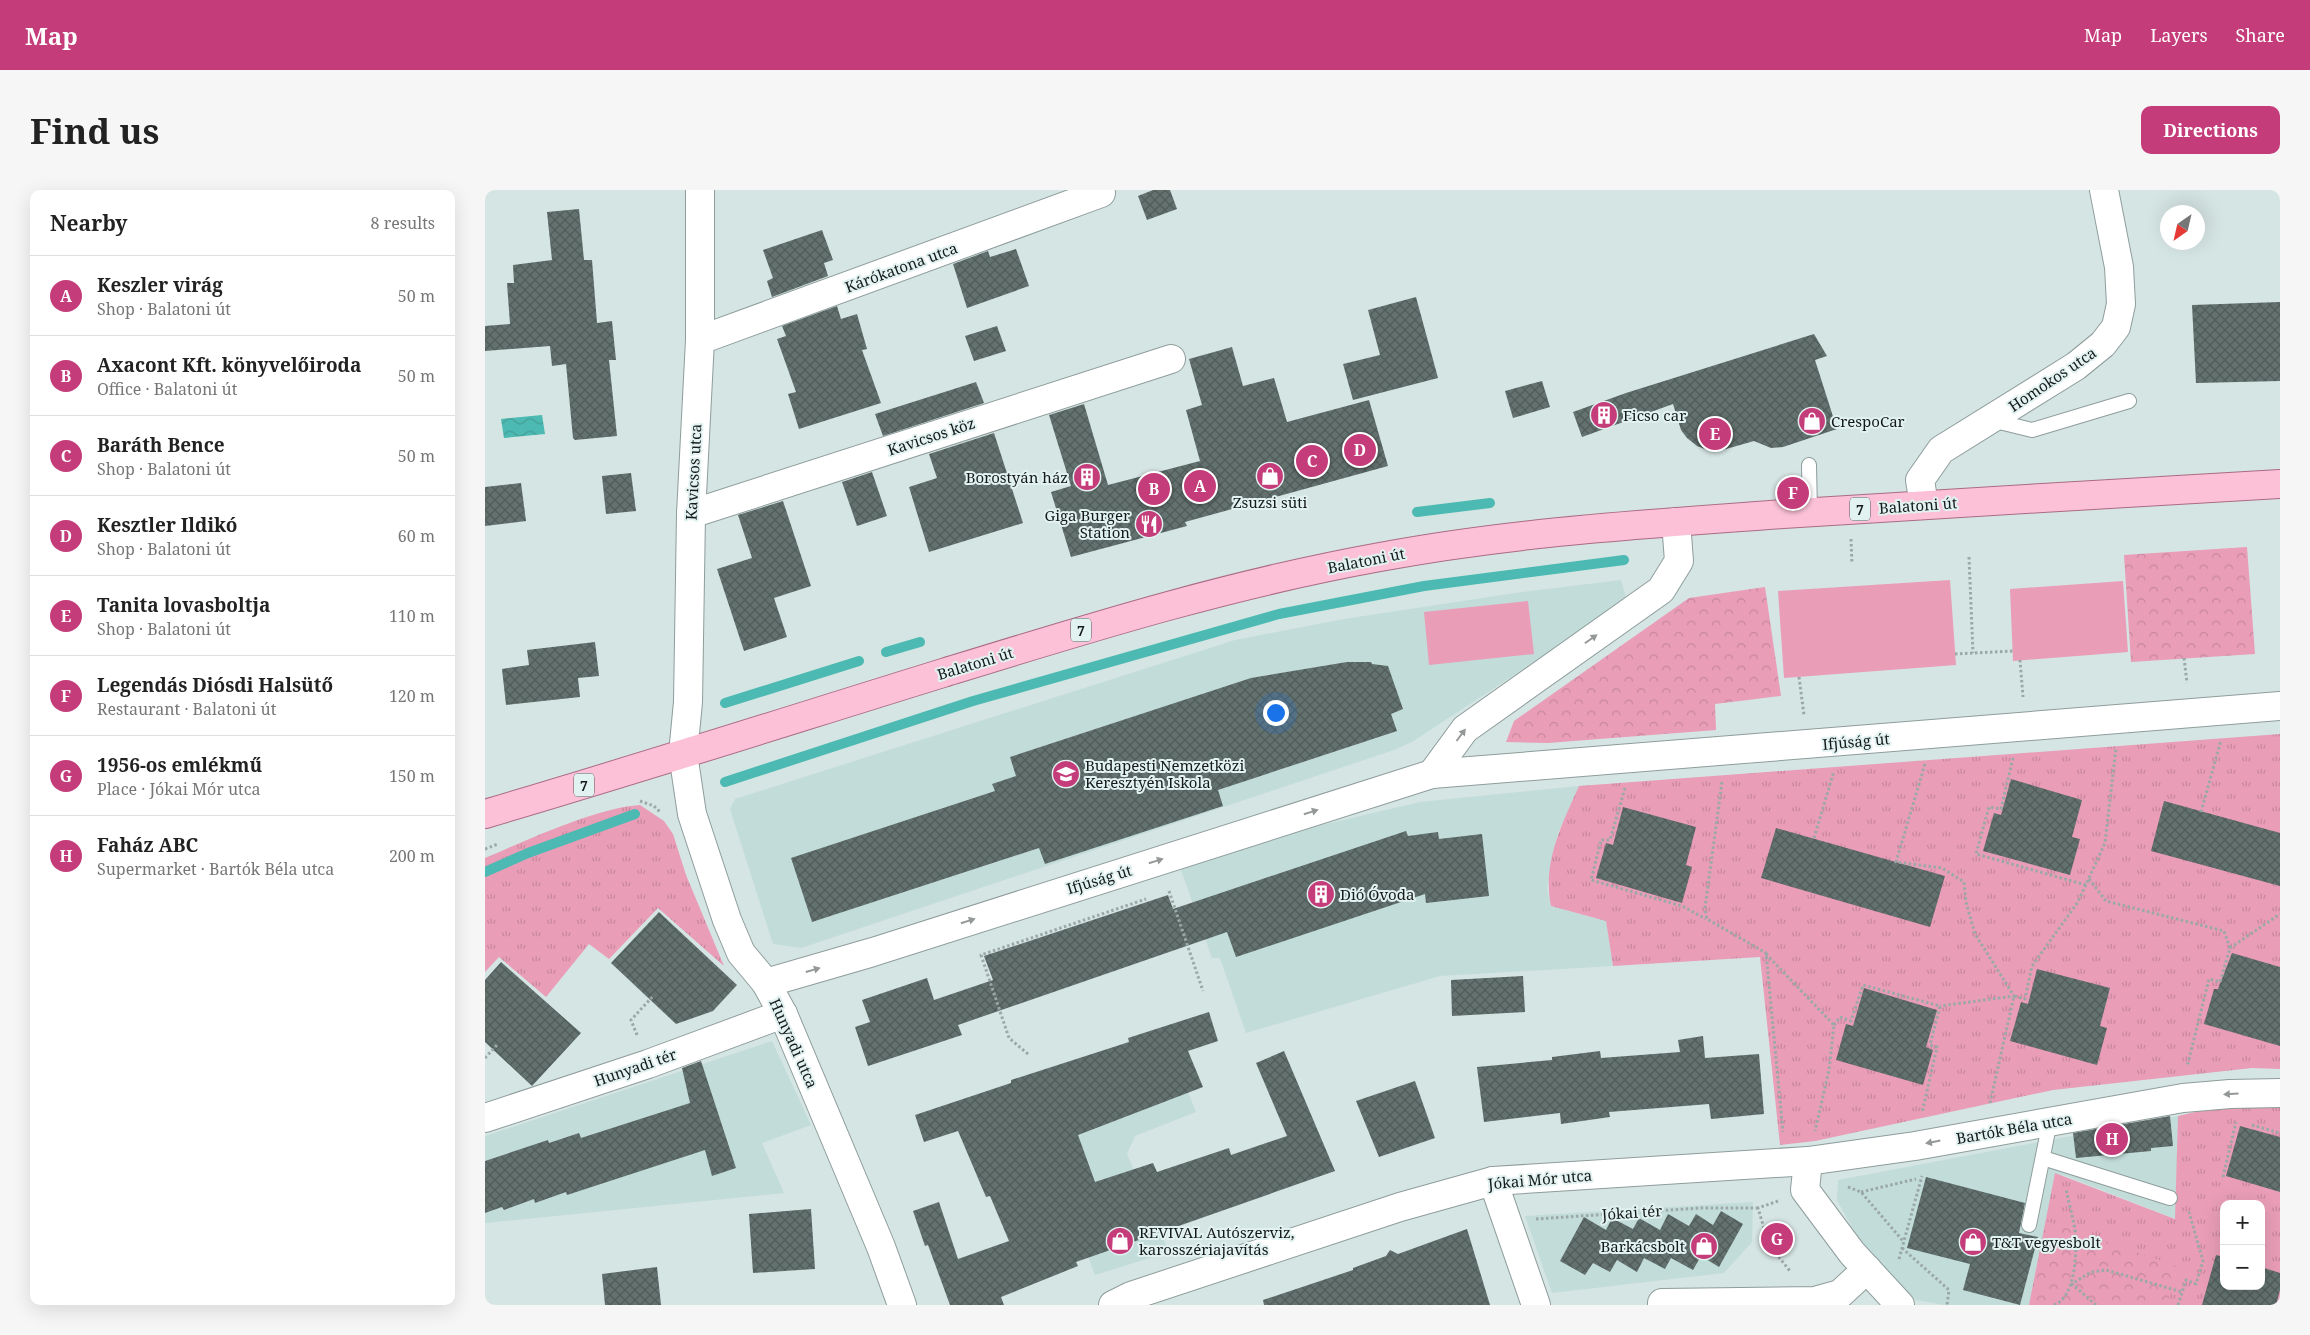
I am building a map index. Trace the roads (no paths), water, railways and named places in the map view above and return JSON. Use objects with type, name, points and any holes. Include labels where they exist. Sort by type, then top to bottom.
[{"type":"main road","name":"Balatoni út","points":[[485,814],[1051,639],[1195,597],[1379,557],[1486,539],[1676,522],[1811,512],[2280,484]]},
{"type":"street","name":"Kavicsos utca","points":[[683,754],[688,693],[691,514],[700,340],[700,190]]},
{"type":"street","name":"Homokos utca","points":[[1924,505],[1921,480],[1941,450],[2076,366],[2103,344],[2116,327],[2121,304],[2119,267],[2104,190]]},
{"type":"street","name":"Kárókatona utca","points":[[700,340],[1101,193]]},
{"type":"street","name":"Kavicsos köz","points":[[691,514],[1171,359]]},
{"type":"street","points":[[1432,774],[1465,729],[1661,590],[1679,561],[1676,522]]},
{"type":"street","name":"Ifjúság út","points":[[766,983],[882,949],[1432,774],[2280,706]]},
{"type":"street","name":"Hunyadi utca","points":[[683,754],[692,814],[727,920],[741,953],[766,983],[783,1014],[881,1247],[902,1305]]},
{"type":"street","name":"Hunyadi tér","points":[[485,1118],[648,1064],[783,1014]]},
{"type":"street","name":"Bartók Béla utca","points":[[1797,1162],[1915,1146],[2183,1098],[2230,1094],[2280,1094]]},
{"type":"street","points":[[1797,1162],[1805,1190],[1867,1269],[1895,1299]]},
{"type":"street","name":"Jókai Mór utca","points":[[1113,1305],[1131,1296],[1401,1207],[1493,1181],[1797,1162]]},
{"type":"street","points":[[1493,1181],[1536,1305]]},
{"type":"street","points":[[1661,1304],[1815,1301],[1840,1294],[1867,1269]]},
{"type":"lane","points":[[1990,420],[2032,430],[2129,401]]},
{"type":"lane","points":[[1809,465],[1811,512]]},
{"type":"lane","points":[[2029,1225],[2050,1121]]},
{"type":"lane","points":[[2043,1158],[2170,1198]]},
{"type":"water","points":[[542,415],[545,434],[504,438],[501,419]]},
{"type":"waterway","points":[[1417,512],[1490,503]]},
{"type":"waterway","points":[[725,782],[973,701],[1279,614],[1424,586],[1624,560]]},
{"type":"waterway","points":[[886,652],[920,642]]},
{"type":"waterway","points":[[725,703],[859,661]]},
{"type":"waterway","points":[[485,872],[528,853],[635,814]]},
{"type":"place","name":"Ficso car","points":[[1604,415]]},
{"type":"place","name":"CrespoCar","points":[[1812,421]]},
{"type":"place","name":"Tanita lovasboltja","points":[[1715,434]]},
{"type":"place","name":"Kesztler Ildikó","points":[[1360,450]]},
{"type":"place","name":"Baráth Bence","points":[[1312,461]]},
{"type":"place","name":"Zsuzsi süti","points":[[1270,476]]},
{"type":"place","name":"Borostyán ház","points":[[1087,477]]},
{"type":"place","name":"Keszler virág","points":[[1200,486]]},
{"type":"place","name":"Axacont Kft. könyvelőiroda","points":[[1154,489]]},
{"type":"place","name":"Legendás Diósdi Halsütő","points":[[1793,493]]},
{"type":"place","name":"Giga Burger Station","points":[[1149,524]]},
{"type":"place","name":"Budapesti Nemzetközi Keresztyén Iskola","points":[[1066,774]]},
{"type":"place","name":"Dió Óvoda","points":[[1321,894]]},
{"type":"place","name":"Faház ABC","points":[[2112,1139]]},
{"type":"place","name":"1956-os emlékmű","points":[[1777,1239]]},
{"type":"place","name":"REVIVAL Autószerviz, karosszériajavítás","points":[[1120,1241]]},
{"type":"place","name":"T&T vegyesbolt","points":[[1973,1242]]},
{"type":"place","name":"Barkácsbolt","points":[[1704,1246]]}]
